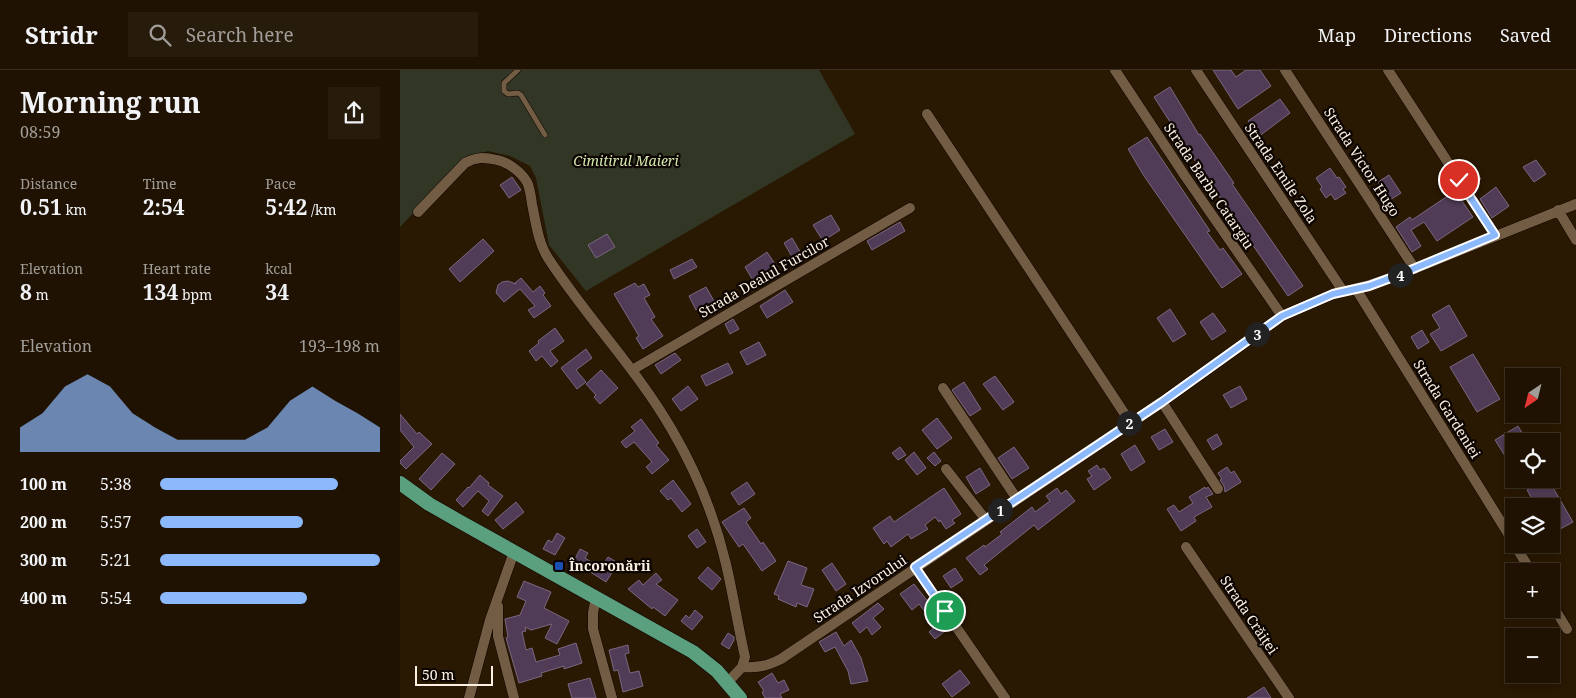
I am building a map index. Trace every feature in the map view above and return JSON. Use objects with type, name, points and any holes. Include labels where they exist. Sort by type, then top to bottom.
[{"type":"main road","points":[[400,483],[429,504],[693,652],[728,682],[740,698]]},
{"type":"street","name":"Strada Barbu Catargiu","points":[[1115,70],[1185,176],[1282,316]]},
{"type":"street","name":"Strada Emile Zola","points":[[1196,70],[1343,291]]},
{"type":"street","name":"Strada Victor Hugo","points":[[1285,70],[1415,269]]},
{"type":"street","points":[[1388,70],[1495,235]]},
{"type":"street","points":[[927,114],[1130,422]]},
{"type":"street","points":[[418,212],[465,163],[474,158],[483,157],[500,160],[520,172],[526,181],[542,248],[585,310],[632,370],[672,430],[688,459],[704,498],[726,563],[745,657],[742,667],[728,682]]},
{"type":"street","name":"Strada Izvorului","points":[[742,667],[757,668],[767,666],[781,659],[1162,402],[1282,316],[1343,291],[1356,289],[1415,269],[1495,235],[1576,204]]},
{"type":"street","name":"Strada Dealul Furcilor","points":[[632,370],[910,208]]},
{"type":"street","points":[[1558,210],[1576,240]]},
{"type":"street","name":"Strada Gardeniei","points":[[1356,289],[1505,529]]},
{"type":"street","points":[[943,388],[1017,499]]},
{"type":"street","points":[[1162,402],[1218,489]]},
{"type":"street","points":[[946,469],[986,520]]},
{"type":"street","name":"Strada Crăiței","points":[[1186,547],[1289,698]]},
{"type":"street","points":[[469,698],[490,620],[514,552]]},
{"type":"street","points":[[915,567],[1005,698]]},
{"type":"street","points":[[498,597],[498,636],[514,698]]},
{"type":"street","points":[[596,597],[593,629],[612,698]]},
{"type":"street","points":[[1560,618],[1567,629]]},
{"type":"lane","points":[[518,70],[504,83],[504,91],[508,94],[518,93],[521,96],[545,135]]},
{"type":"green space","name":"Cimitirul Maieri","points":[[400,70],[819,70],[855,134],[586,291],[549,245],[536,178],[530,166],[510,156],[488,151],[466,158],[400,227]]},
{"type":"building","points":[[1213,70],[1231,70],[1236,77],[1246,70],[1260,70],[1271,86],[1238,109]]},
{"type":"building","points":[[1170,87],[1199,135],[1234,183],[1232,184],[1303,286],[1288,296],[1203,173],[1154,97]]},
{"type":"building","points":[[1280,99],[1290,113],[1258,137],[1248,121]]},
{"type":"building","points":[[1147,137],[1210,231],[1207,232],[1220,250],[1223,248],[1242,274],[1222,288],[1144,176],[1128,149]]},
{"type":"building","points":[[1536,160],[1546,174],[1534,182],[1523,167]]},
{"type":"building","points":[[1330,168],[1346,187],[1343,189],[1346,193],[1335,200],[1331,194],[1326,198],[1316,178]]},
{"type":"building","points":[[1474,168],[1481,179],[1471,185],[1464,174]]},
{"type":"building","points":[[1389,175],[1401,193],[1390,200],[1378,182]]},
{"type":"building","points":[[512,177],[521,190],[509,198],[500,185]]},
{"type":"building","points":[[1496,187],[1509,206],[1492,218],[1480,199]]},
{"type":"building","points":[[1455,191],[1473,217],[1437,241],[1424,222],[1411,230],[1421,246],[1412,252],[1396,227],[1410,217],[1412,220]]},
{"type":"building","points":[[831,215],[840,230],[823,241],[813,225]]},
{"type":"building","points":[[900,222],[905,231],[872,250],[867,241]]},
{"type":"building","points":[[607,234],[615,247],[596,258],[588,245]]},
{"type":"building","points":[[792,238],[802,255],[794,260],[784,243]]},
{"type":"building","points":[[483,239],[494,251],[460,282],[449,269]]},
{"type":"building","points":[[767,252],[777,267],[754,282],[745,267]]},
{"type":"building","points":[[692,259],[697,267],[674,279],[670,270]]},
{"type":"building","points":[[521,278],[533,292],[540,286],[545,293],[543,295],[551,306],[534,318],[528,310],[535,306],[520,289],[504,302],[496,293],[498,285],[502,282],[508,281],[516,284]]},
{"type":"building","points":[[635,283],[638,287],[644,284],[650,295],[644,298],[655,317],[651,319],[663,336],[643,349],[636,338],[639,336],[614,294]]},
{"type":"building","points":[[706,287],[714,301],[696,310],[689,296]]},
{"type":"building","points":[[785,290],[793,302],[767,318],[760,306]]},
{"type":"building","points":[[1449,305],[1467,336],[1441,351],[1430,334],[1440,328],[1432,315]]},
{"type":"building","points":[[1170,309],[1186,334],[1173,342],[1157,318]]},
{"type":"building","points":[[1213,313],[1226,331],[1212,340],[1200,322]]},
{"type":"building","points":[[733,319],[739,329],[730,334],[725,324]]},
{"type":"building","points":[[555,328],[564,341],[550,351],[558,361],[551,367],[542,356],[536,361],[529,351],[539,343],[538,341]]},
{"type":"building","points":[[1422,330],[1429,342],[1418,349],[1411,337]]},
{"type":"building","points":[[759,342],[766,355],[747,365],[740,352]]},
{"type":"building","points":[[586,349],[592,358],[576,370],[586,382],[577,389],[561,368]]},
{"type":"building","points":[[675,353],[681,360],[661,374],[655,365]]},
{"type":"building","points":[[1473,354],[1500,399],[1477,412],[1450,367]]},
{"type":"building","points":[[728,363],[733,373],[706,386],[701,376]]},
{"type":"building","points":[[601,370],[618,388],[600,404],[594,397],[596,395],[586,384]]},
{"type":"building","points":[[995,376],[1014,402],[1003,410],[983,384]]},
{"type":"building","points":[[964,382],[981,409],[970,416],[952,390]]},
{"type":"building","points":[[688,386],[698,399],[681,411],[672,399]]},
{"type":"building","points":[[1240,386],[1247,399],[1231,408],[1223,395]]},
{"type":"building","points":[[400,414],[417,434],[419,432],[432,444],[406,469],[400,461],[414,447],[400,430]]},
{"type":"building","points":[[937,418],[952,438],[937,449],[922,430]]},
{"type":"building","points":[[641,419],[659,443],[656,445],[669,460],[652,474],[646,467],[652,462],[634,442],[626,448],[621,442],[635,431],[631,427]]},
{"type":"building","points":[[1518,426],[1522,433],[1506,433]]},
{"type":"building","points":[[1165,429],[1173,442],[1159,450],[1151,437]]},
{"type":"building","points":[[1217,434],[1222,444],[1213,450],[1207,440]]},
{"type":"building","points":[[1505,434],[1505,456],[1495,440]]},
{"type":"building","points":[[1135,445],[1145,462],[1131,471],[1121,454]]},
{"type":"building","points":[[900,447],[906,455],[898,460],[892,453]]},
{"type":"building","points":[[1014,447],[1029,468],[1012,479],[998,458]]},
{"type":"building","points":[[914,452],[926,468],[917,475],[905,460]]},
{"type":"building","points":[[934,452],[941,461],[935,466],[927,458]]},
{"type":"building","points":[[442,453],[455,464],[431,490],[419,479]]},
{"type":"building","points":[[1097,465],[1100,470],[1104,468],[1111,478],[1094,490],[1087,479],[1092,476],[1088,471]]},
{"type":"building","points":[[1227,467],[1231,473],[1234,471],[1241,482],[1225,492],[1220,480],[1222,479],[1218,473]]},
{"type":"building","points":[[980,468],[990,485],[976,494],[966,477]]},
{"type":"building","points":[[480,475],[489,483],[488,485],[503,496],[488,516],[482,511],[489,501],[478,491],[463,507],[456,500]]},
{"type":"building","points":[[673,480],[691,504],[682,512],[671,498],[668,500],[660,491]]},
{"type":"building","points":[[747,482],[755,494],[739,505],[731,493]]},
{"type":"building","points":[[1205,487],[1206,489],[1208,487],[1213,494],[1206,497],[1212,507],[1194,517],[1196,521],[1181,531],[1167,509],[1174,505],[1179,512],[1193,503],[1189,497]]},
{"type":"building","points":[[944,488],[961,514],[952,520],[955,523],[946,529],[940,520],[939,522],[935,517],[925,525],[928,529],[911,539],[908,534],[891,547],[887,541],[884,544],[873,528],[890,516],[894,522]]},
{"type":"building","points":[[1057,488],[1061,494],[1066,490],[1075,501],[1038,530],[1034,525],[984,565],[988,569],[980,575],[966,558],[1002,534],[1000,532],[1032,507],[1035,512],[1050,501],[1046,496]]},
{"type":"building","points":[[1531,488],[1553,488],[1559,498],[1532,498],[1527,490]]},
{"type":"building","points":[[1560,500],[1573,522],[1560,529]]},
{"type":"building","points":[[516,502],[524,512],[503,529],[495,520]]},
{"type":"building","points":[[744,508],[751,518],[746,522],[761,544],[763,542],[776,561],[762,571],[743,544],[739,547],[722,522]]},
{"type":"building","points":[[697,529],[706,542],[697,548],[688,536]]},
{"type":"building","points":[[557,533],[565,538],[555,555],[543,549],[548,540],[552,542]]},
{"type":"building","points":[[580,549],[588,553],[585,558],[601,568],[608,557],[618,563],[606,582],[573,563]]},
{"type":"building","points":[[788,561],[807,568],[801,585],[814,589],[807,607],[797,603],[796,607],[778,599],[779,596],[774,594]]},
{"type":"building","points":[[832,563],[846,584],[836,591],[822,570]]},
{"type":"building","points":[[708,567],[721,579],[712,590],[698,578]]},
{"type":"building","points":[[955,568],[963,580],[951,588],[943,576]]},
{"type":"building","points":[[656,573],[662,580],[656,584],[678,600],[665,616],[653,607],[652,609],[628,589],[639,580],[643,585]]},
{"type":"building","points":[[524,581],[551,592],[544,608],[569,621],[557,644],[545,638],[552,624],[531,630],[525,627],[526,631],[522,632],[526,650],[532,648],[536,662],[560,655],[558,649],[576,643],[582,663],[564,669],[564,666],[541,673],[542,676],[519,683],[506,638],[508,637],[505,619],[520,615],[526,601],[517,597]]},
{"type":"building","points":[[914,584],[949,628],[935,639],[929,632],[936,626],[919,604],[912,610],[900,594]]},
{"type":"building","points":[[878,603],[884,609],[873,618],[881,627],[872,635],[867,627],[860,633],[852,623]]},
{"type":"building","points":[[695,610],[703,617],[692,630],[681,621],[686,615],[689,618]]},
{"type":"building","points":[[836,632],[844,646],[851,640],[861,658],[868,681],[851,684],[848,671],[835,647],[825,652],[819,642]]},
{"type":"building","points":[[728,633],[734,637],[729,649],[721,644]]},
{"type":"building","points":[[628,645],[629,653],[625,654],[630,673],[639,671],[643,686],[623,692],[618,670],[614,671],[609,650]]},
{"type":"building","points":[[960,670],[970,683],[952,697],[942,684]]},
{"type":"building","points":[[772,673],[778,683],[784,680],[789,690],[780,694],[782,698],[765,698],[762,692],[764,691],[758,682]]},
{"type":"building","points":[[590,678],[596,698],[572,698],[568,684]]},
{"type":"building","points":[[1264,687],[1271,698],[1247,698]]},
{"type":"place","name":"Încoronării","points":[[559,566]]},
{"type":"route","points":[[945,611],[915,567],[1162,402],[1282,316],[1333,294],[1369,286],[1396,276],[1495,235],[1459,180]]}]
